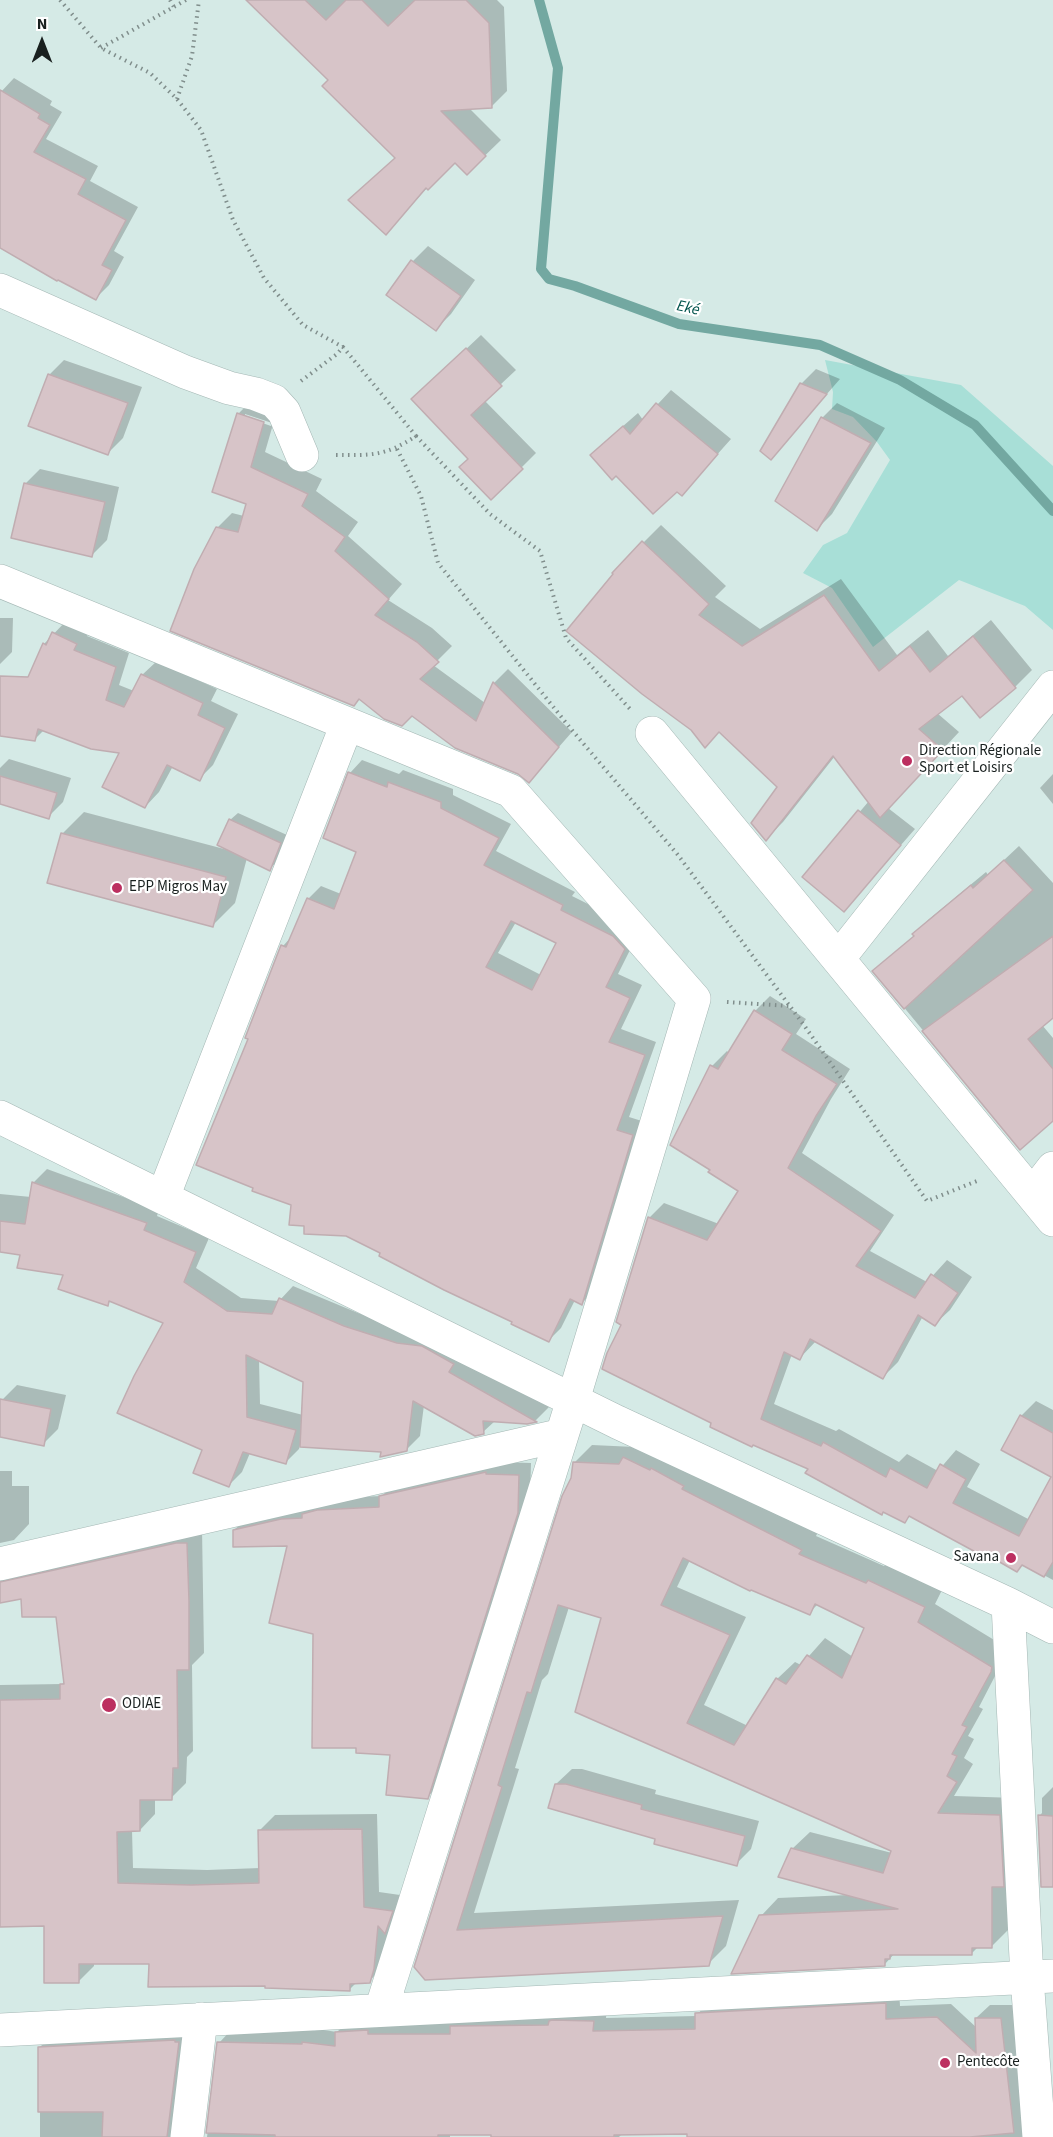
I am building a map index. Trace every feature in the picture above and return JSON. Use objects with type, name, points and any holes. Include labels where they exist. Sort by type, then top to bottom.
[{"type":"street","points":[[0,290],[185,372],[274,401],[284,412],[302,455]]},
{"type":"street","points":[[0,581],[511,791],[694,999],[573,1400],[381,2010]]},
{"type":"street","points":[[838,958],[1053,687]]},
{"type":"street","points":[[163,1197],[347,724]]},
{"type":"street","points":[[652,733],[1053,1220]]},
{"type":"street","points":[[0,1117],[573,1400],[1053,1627]]},
{"type":"street","points":[[1033,1194],[1053,1168]]},
{"type":"street","points":[[0,1564],[562,1435]]},
{"type":"street","points":[[1008,1604],[1040,1977],[1039,2137]]},
{"type":"street","points":[[0,2030],[1040,1977]]},
{"type":"street","points":[[186,2137],[201,2019]]},
{"type":"path","points":[[60,0],[101,48],[150,73],[177,99],[201,130],[233,220],[264,278],[303,324],[343,346],[416,436],[490,514],[540,550],[566,638],[652,733]]},
{"type":"path","points":[[170,0],[174,7]]},
{"type":"path","points":[[101,48],[186,0]]},
{"type":"path","points":[[177,99],[192,56],[199,0]]},
{"type":"path","points":[[274,401],[337,354],[343,346]]},
{"type":"path","points":[[302,455],[372,455],[397,449],[416,436]]},
{"type":"path","points":[[397,449],[421,496],[438,563],[571,729],[678,855],[927,1200],[1011,1168]]},
{"type":"path","points":[[694,999],[789,1006]]},
{"type":"shaded area","points":[[825,360],[961,385],[1053,466],[1053,630],[1025,606],[959,580],[873,647],[832,588],[803,573],[823,545],[847,533],[890,460],[877,442],[853,417],[832,409],[833,392]]},
{"type":"building","points":[[246,0],[305,0],[326,20],[346,0],[362,0],[388,26],[415,0],[466,0],[489,23],[492,108],[441,111],[486,156],[467,175],[455,163],[428,190],[426,188],[386,235],[348,200],[395,158],[322,86],[328,80]]},
{"type":"building","points":[[0,90],[40,114],[38,118],[50,125],[34,152],[86,179],[78,194],[126,220],[102,265],[112,270],[96,300],[57,281],[0,248]]},
{"type":"building","points":[[411,260],[461,296],[436,331],[386,295]]},
{"type":"building","points":[[466,348],[502,386],[471,415],[523,469],[491,500],[459,467],[468,459],[411,399]]},
{"type":"building","points":[[48,374],[128,403],[108,455],[28,426]]},
{"type":"building","points":[[800,383],[827,394],[771,460],[760,451]]},
{"type":"building","points":[[656,403],[718,454],[682,496],[677,492],[653,514],[616,476],[612,480],[590,455],[623,426],[630,434]]},
{"type":"building","points":[[237,413],[264,422],[251,467],[308,494],[302,506],[345,537],[335,551],[389,599],[375,615],[417,642],[439,662],[420,679],[476,721],[493,682],[559,747],[529,783],[518,774],[455,748],[412,716],[402,726],[384,719],[359,699],[354,706],[170,631],[194,569],[216,527],[238,532],[246,504],[212,492]]},
{"type":"building","points":[[821,417],[871,443],[817,531],[775,501]]},
{"type":"building","points":[[24,483],[105,502],[92,557],[11,538]]},
{"type":"building","points":[[642,541],[709,604],[699,615],[742,646],[824,595],[879,671],[910,646],[930,672],[973,636],[1016,688],[980,718],[962,696],[919,729],[943,750],[880,818],[833,756],[766,841],[751,823],[777,787],[719,732],[705,748],[691,730],[642,694],[566,631],[612,573]]},
{"type":"building","points":[[52,632],[77,644],[74,650],[116,667],[106,700],[124,707],[141,674],[203,703],[198,715],[225,728],[200,781],[167,765],[145,808],[102,787],[119,753],[91,749],[38,729],[35,741],[0,736],[0,676],[28,677],[43,643],[46,645]]},
{"type":"building","points":[[348,772],[387,787],[388,782],[441,802],[441,808],[499,838],[484,865],[563,905],[561,910],[613,936],[625,949],[606,987],[630,998],[609,1042],[645,1055],[617,1130],[633,1135],[582,1305],[570,1299],[549,1342],[444,1290],[346,1236],[304,1234],[304,1226],[289,1225],[291,1205],[252,1191],[253,1188],[196,1165],[248,1039],[245,1038],[281,945],[286,947],[307,898],[334,909],[356,852],[323,838]],"holes":[[[511,921],[556,943],[532,990],[486,967]]]},
{"type":"building","points":[[0,776],[57,793],[49,819],[0,804]]},
{"type":"building","points":[[858,810],[901,845],[844,912],[802,877]]},
{"type":"building","points":[[229,819],[281,843],[270,871],[217,845]]},
{"type":"building","points":[[61,833],[226,877],[213,927],[47,883]]},
{"type":"building","points":[[1004,860],[1033,890],[904,1009],[872,971],[914,936],[912,934],[971,885],[973,888]]},
{"type":"building","points":[[1053,936],[1053,1018],[1028,1039],[1053,1069],[1053,1121],[1020,1150],[922,1031]]},
{"type":"building","points":[[754,1010],[792,1034],[782,1050],[837,1084],[816,1116],[788,1168],[881,1231],[856,1266],[915,1298],[931,1274],[958,1293],[935,1326],[918,1315],[883,1379],[810,1339],[800,1360],[784,1352],[761,1419],[821,1446],[823,1442],[886,1477],[890,1468],[927,1488],[940,1464],[966,1479],[953,1503],[1019,1536],[1051,1477],[1001,1450],[1020,1415],[1053,1433],[1053,1562],[1044,1577],[1022,1565],[1017,1572],[909,1516],[905,1523],[883,1512],[882,1515],[805,1473],[808,1469],[753,1445],[752,1447],[710,1427],[711,1423],[602,1369],[621,1325],[616,1322],[648,1217],[707,1240],[738,1191],[670,1145],[710,1065],[718,1069]]},
{"type":"building","points":[[32,1182],[147,1223],[144,1230],[196,1252],[184,1282],[227,1311],[272,1314],[279,1298],[344,1326],[397,1343],[422,1346],[454,1364],[449,1372],[537,1422],[527,1424],[483,1421],[484,1434],[475,1436],[413,1401],[407,1451],[380,1457],[381,1452],[300,1447],[303,1382],[246,1355],[247,1417],[296,1430],[286,1464],[243,1452],[229,1487],[193,1473],[202,1450],[117,1413],[163,1323],[109,1301],[108,1306],[58,1289],[63,1275],[17,1268],[20,1255],[0,1252],[0,1221],[25,1224]]},
{"type":"building","points":[[0,1399],[51,1409],[44,1446],[0,1437]]},
{"type":"building","points":[[623,1457],[650,1470],[651,1468],[684,1486],[682,1489],[802,1550],[799,1554],[866,1583],[868,1580],[925,1607],[918,1622],[992,1667],[962,1725],[967,1727],[952,1754],[957,1756],[947,1776],[957,1782],[938,1813],[1000,1815],[1004,1887],[992,1887],[992,1948],[972,1948],[972,1955],[890,1955],[890,1959],[885,1959],[885,1966],[731,1974],[759,1915],[898,1909],[778,1877],[791,1848],[883,1873],[891,1851],[575,1712],[601,1618],[558,1605],[531,1693],[527,1692],[498,1785],[502,1787],[457,1930],[723,1916],[709,1966],[425,1980],[414,1967],[562,1496],[571,1478],[573,1462],[619,1464]],"holes":[[[683,1558],[750,1591],[810,1615],[815,1604],[864,1628],[842,1678],[807,1655],[786,1684],[776,1678],[734,1745],[687,1723],[730,1635],[661,1605]]]},
{"type":"building","points":[[486,1472],[486,1474],[519,1475],[518,1513],[428,1799],[386,1795],[390,1755],[356,1753],[356,1748],[312,1748],[313,1634],[269,1623],[287,1546],[233,1547],[233,1530],[281,1519],[302,1518],[302,1514],[317,1510],[379,1507],[379,1496]]},
{"type":"building","points":[[176,1543],[187,1543],[189,1601],[189,1670],[177,1670],[178,1768],[173,1768],[172,1800],[140,1800],[140,1831],[117,1832],[118,1883],[191,1885],[259,1883],[258,1830],[362,1829],[364,1907],[393,1911],[385,1934],[378,1926],[374,1969],[370,1983],[350,1984],[350,1991],[265,1988],[265,1986],[148,1987],[149,1964],[79,1964],[79,1983],[44,1983],[44,1926],[0,1927],[0,1700],[60,1699],[60,1684],[64,1684],[56,1617],[22,1617],[21,1599],[0,1603],[0,1582]]},
{"type":"building","points":[[555,1784],[566,1784],[642,1805],[641,1809],[745,1836],[737,1866],[654,1844],[655,1839],[548,1808]]},
{"type":"building","points":[[1038,1815],[1053,1816],[1053,1887],[1041,1887]]},
{"type":"building","points":[[886,2003],[886,2019],[937,2017],[976,2053],[975,2018],[1001,2018],[1014,2133],[970,2137],[687,2137],[687,2134],[614,2135],[614,2137],[438,2135],[438,2137],[275,2137],[275,2135],[206,2133],[217,2042],[302,2044],[302,2042],[335,2046],[335,2032],[368,2030],[368,2034],[450,2034],[450,2026],[548,2025],[552,2020],[594,2021],[593,2031],[695,2029],[695,2013]]},
{"type":"building","points":[[175,2040],[179,2042],[167,2137],[102,2137],[103,2112],[38,2112],[38,2047]]},
{"type":"waterway","name":"Eké","points":[[539,0],[558,68],[541,269],[549,279],[575,286],[679,324],[820,345],[900,380],[975,425],[1053,511]]},
{"type":"place","name":"Direction Régionale Sport et Loisirs","points":[[907,761]]},
{"type":"place","name":"EPP Migros May","points":[[117,888]]},
{"type":"place","name":"Savana","points":[[1011,1558]]},
{"type":"place","name":"ODIAE","points":[[109,1705]]},
{"type":"place","name":"Pentecôte","points":[[945,2063]]}]
